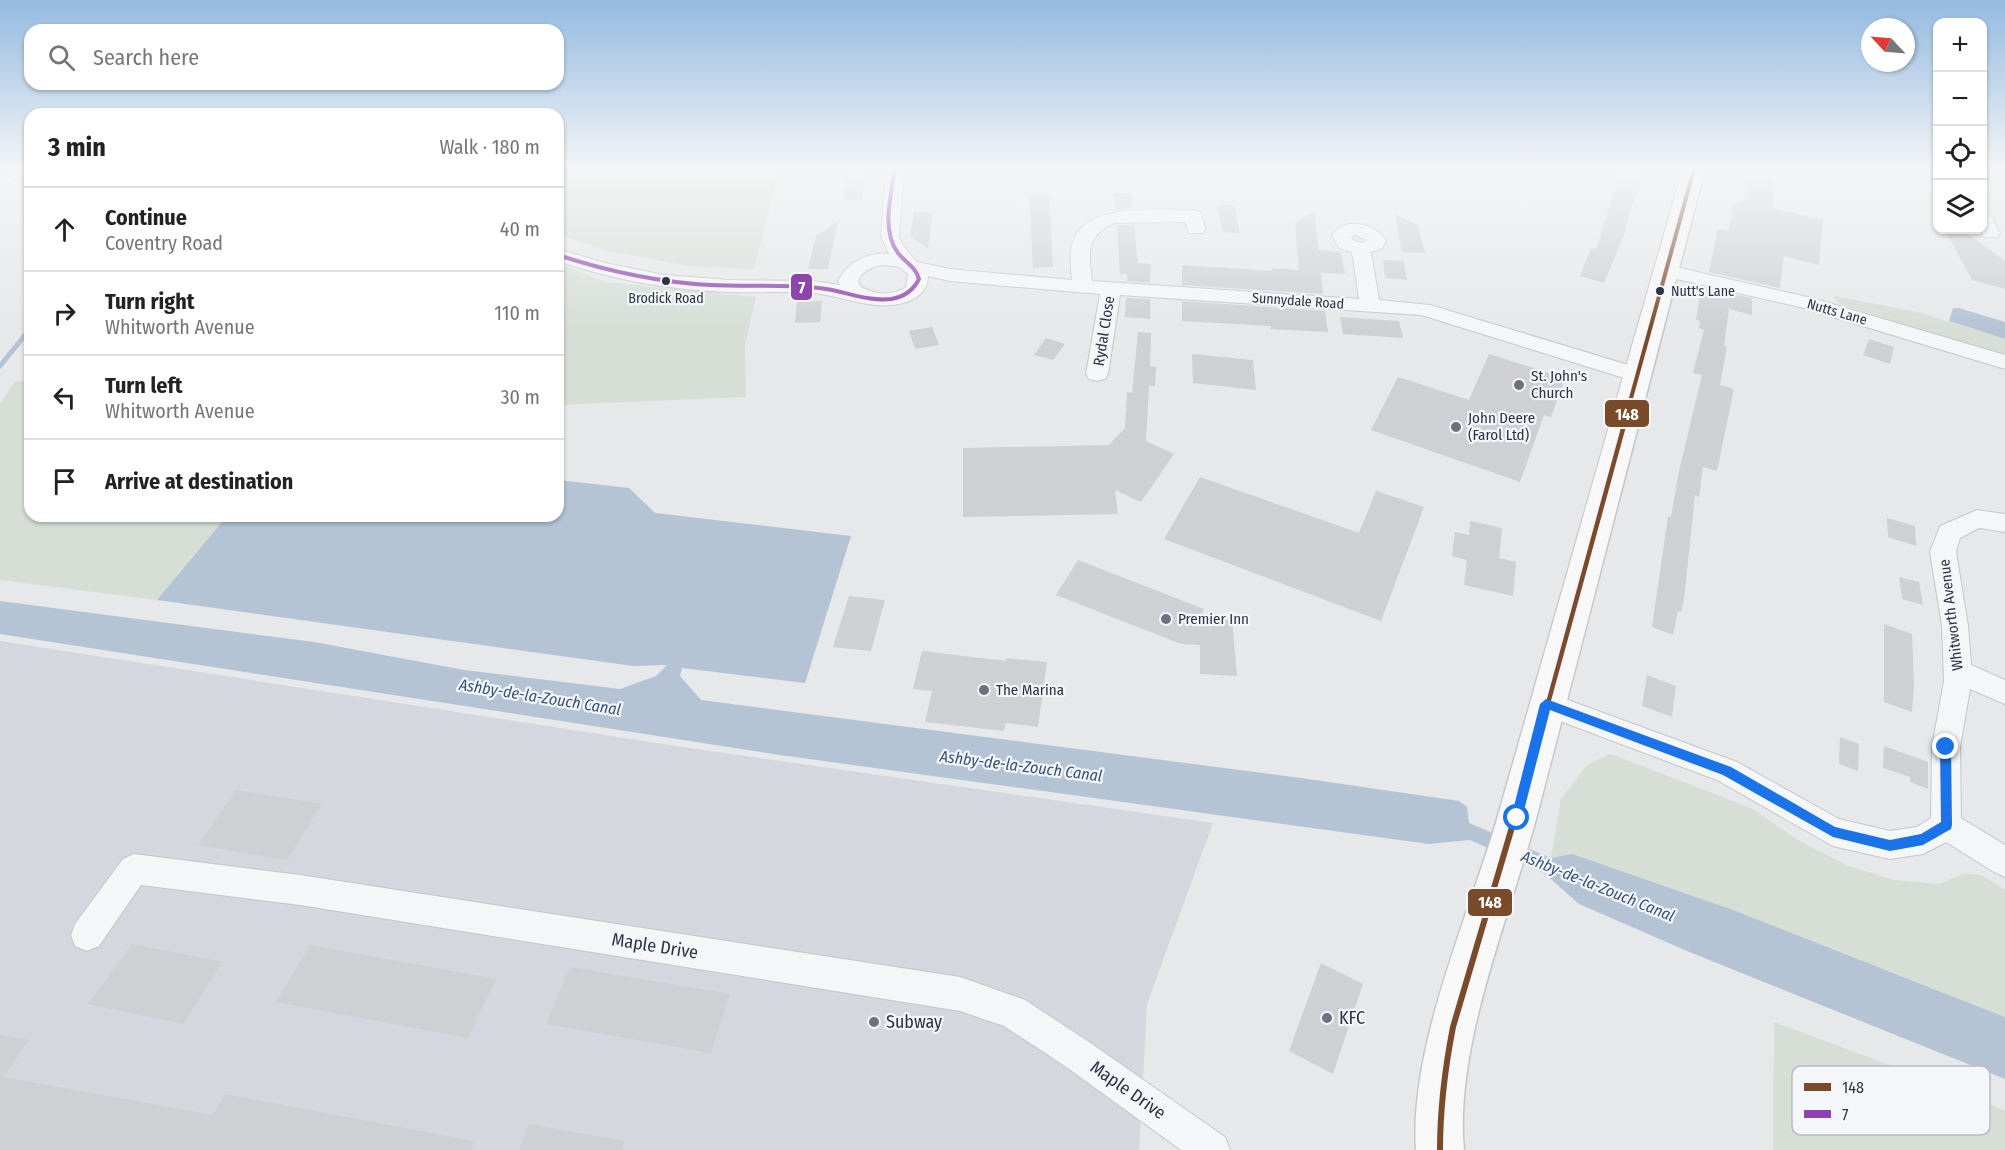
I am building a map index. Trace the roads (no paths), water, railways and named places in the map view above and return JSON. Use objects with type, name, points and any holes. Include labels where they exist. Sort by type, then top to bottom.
[{"type":"main road","points":[[1440,1150],[1438,1112],[1452,1033],[1464,987],[1495,896],[1517,818],[1546,704],[1679,223]]},
{"type":"street","points":[[856,280],[882,300],[902,297],[912,291],[913,269],[894,247],[890,236],[891,223]]},
{"type":"street","points":[[1082,285],[1079,243],[1089,229],[1098,223]]},
{"type":"street","points":[[564,257],[620,273],[671,281],[726,286],[821,288],[845,291],[890,236]]},
{"type":"street","points":[[1361,249],[1370,305]]},
{"type":"street","name":"Sunnydale Road","points":[[856,280],[885,259],[913,269],[950,275],[1423,309],[1636,375]]},
{"type":"street","name":"Nutts Lane","points":[[1666,272],[1805,302],[2005,362]]},
{"type":"street","name":"Rydal Close","points":[[1097,374],[1111,288]]},
{"type":"street","name":"Whitworth Avenue","points":[[1947,825],[1946,747],[1958,672],[1955,626],[1943,552],[1949,532],[1977,519],[2005,523]]},
{"type":"street","points":[[1958,672],[2005,692]]},
{"type":"street","points":[[1546,704],[1727,771],[1833,832],[1890,845],[1923,840],[1947,825],[2005,862]]},
{"type":"street","name":"Maple Drive","points":[[87,935],[134,869],[300,890],[960,994],[1013,1012],[1077,1054],[1212,1150]]},
{"type":"water","points":[[1953,308],[2005,322],[2005,339],[1949,321]]},
{"type":"water","name":"Ashby-de-la-Zouch Canal","points":[[564,481],[629,488],[655,513],[851,536],[805,683],[682,668],[680,676],[701,700],[1301,778],[1459,801],[1467,807],[1469,823],[1551,858],[1572,854],[1733,910],[2005,1017],[2005,1079],[1990,1073],[1990,1066],[1973,1066],[1687,951],[1579,904],[1544,873],[1470,840],[1429,844],[780,755],[0,634],[0,601],[314,642],[464,670],[620,689],[656,676],[667,665],[633,666],[157,600],[222,522],[564,522]]},
{"type":"waterway","points":[[0,366],[24,336]]},
{"type":"place","name":"Brodick Road","points":[[666,281]]},
{"type":"place","name":"Nutt's Lane","points":[[1660,291]]},
{"type":"place","name":"St. John's Church","points":[[1519,385]]},
{"type":"place","name":"John Deere (Farol Ltd)","points":[[1456,427]]},
{"type":"place","name":"Premier Inn","points":[[1166,619]]},
{"type":"place","name":"The Marina","points":[[984,690]]},
{"type":"place","name":"KFC","points":[[1327,1018]]},
{"type":"place","name":"Subway","points":[[874,1022]]}]
